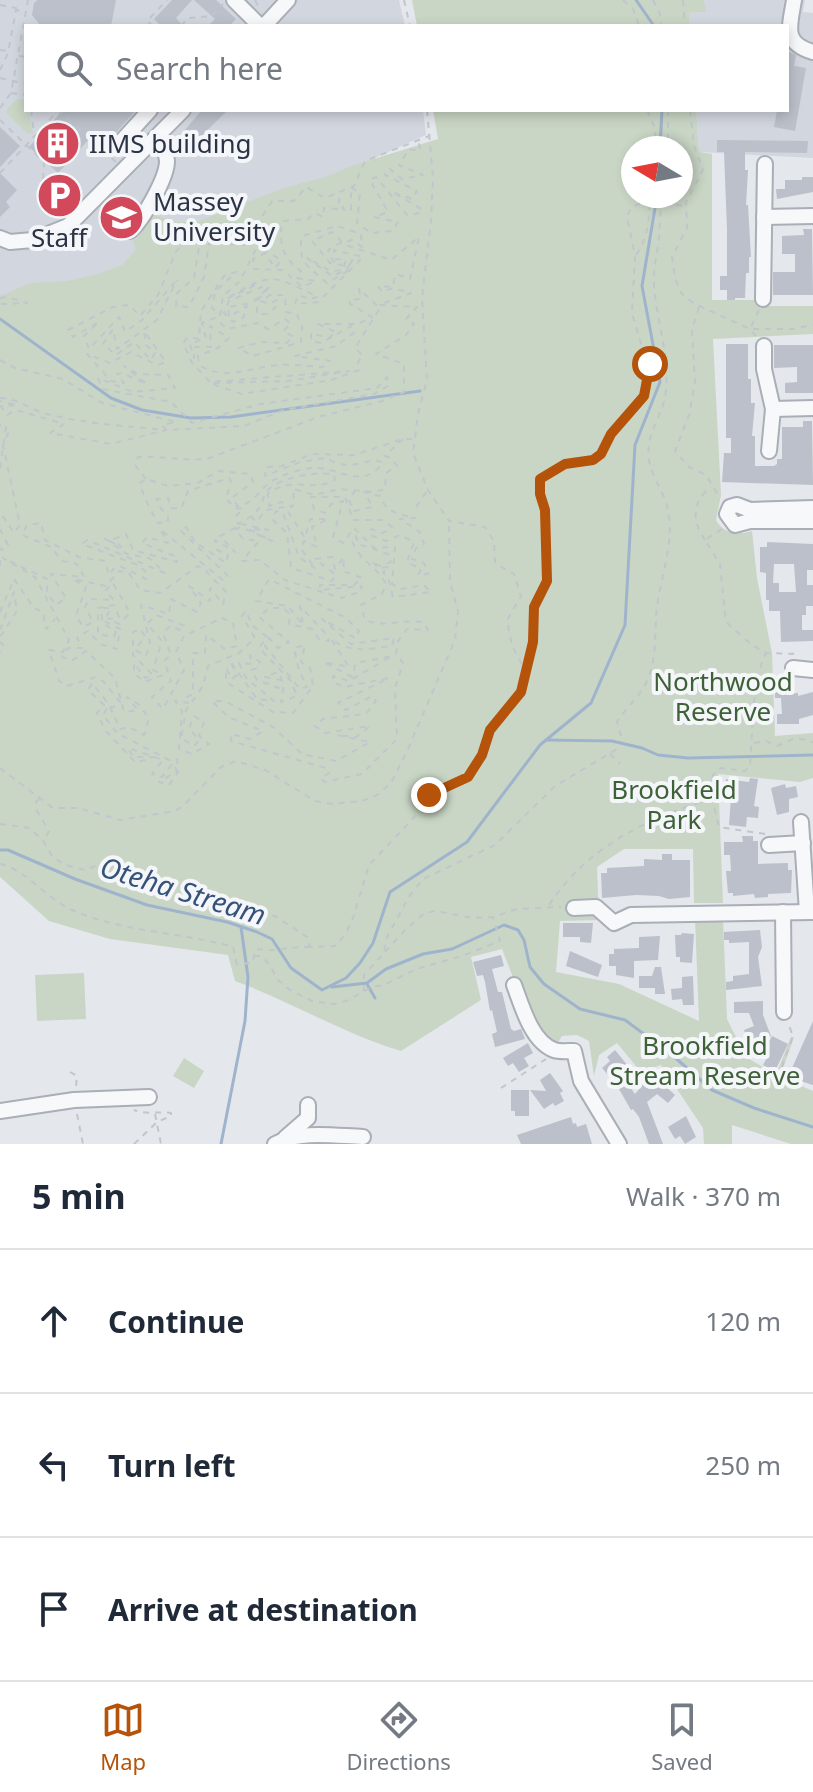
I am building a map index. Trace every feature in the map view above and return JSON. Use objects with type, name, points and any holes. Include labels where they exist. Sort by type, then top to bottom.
[{"type":"street","points":[[234,0],[260,24]]},
{"type":"street","points":[[264,24],[288,0]]},
{"type":"street","points":[[794,0],[789,32],[799,47],[813,52]]},
{"type":"street","points":[[119,144],[147,112]]},
{"type":"street","points":[[130,231],[145,215],[166,170],[164,131],[150,112]]},
{"type":"street","points":[[5,240],[33,240],[68,226],[181,112]]},
{"type":"street","points":[[761,300],[765,164]]},
{"type":"street","points":[[764,217],[813,216]]},
{"type":"street","points":[[764,346],[764,369],[773,409],[769,451]]},
{"type":"street","points":[[773,409],[813,408]]},
{"type":"street","points":[[813,508],[750,510],[737,505],[730,507],[727,514],[731,523],[741,525],[750,521],[813,521]]},
{"type":"street","points":[[796,661],[813,670]]},
{"type":"street","points":[[574,908],[596,907],[614,923],[631,915],[810,912],[801,822]]},
{"type":"street","points":[[770,844],[803,843]]},
{"type":"street","points":[[783,912],[785,1014]]},
{"type":"street","points":[[514,985],[532,1028],[541,1040],[555,1051],[574,1051],[581,1081],[619,1144]]},
{"type":"street","points":[[0,1111],[74,1100],[149,1097]]},
{"type":"street","points":[[280,1141],[308,1118],[308,1105]]},
{"type":"street","points":[[280,1141],[309,1135],[363,1137]]},
{"type":"path","points":[[0,108],[11,93],[28,0]]},
{"type":"path","points":[[144,24],[167,0]]},
{"type":"path","points":[[183,24],[188,18],[212,16],[227,0]]},
{"type":"path","points":[[404,0],[410,24]]},
{"type":"path","points":[[623,0],[633,9],[638,24]]},
{"type":"path","points":[[653,0],[661,24]]},
{"type":"path","points":[[683,0],[685,24]]},
{"type":"path","points":[[0,5],[26,12]]},
{"type":"path","points":[[0,70],[9,51],[16,10]]},
{"type":"path","points":[[147,21],[151,24]]},
{"type":"path","points":[[0,50],[9,51]]},
{"type":"path","points":[[18,55],[24,56]]},
{"type":"path","points":[[0,78],[24,84]]},
{"type":"path","points":[[11,93],[24,95]]},
{"type":"path","points":[[31,112],[34,135]]},
{"type":"path","points":[[0,173],[56,112]]},
{"type":"path","points":[[60,112],[124,169]]},
{"type":"path","points":[[0,768],[53,808],[78,808],[120,820],[175,811],[221,767],[236,761],[265,770],[315,801],[332,804],[362,801],[377,795],[391,783],[459,625],[450,582],[449,521],[417,467],[413,439],[427,380],[422,298],[433,178],[427,112]]},
{"type":"path","points":[[648,112],[655,136]]},
{"type":"path","points":[[668,112],[668,136]]},
{"type":"path","points":[[690,112],[693,136]]},
{"type":"path","points":[[0,120],[44,162],[43,180]]},
{"type":"path","points":[[0,399],[13,398],[43,413],[78,420],[166,430],[244,426],[284,410],[374,394],[388,386],[387,377],[377,388],[260,404],[192,423],[171,402],[102,389],[98,378],[133,392],[175,388],[168,375],[138,374],[124,366],[147,384],[122,373],[117,374],[124,383],[111,381],[87,354],[110,363],[131,352],[157,365],[166,362],[144,331],[146,345],[155,353],[151,360],[134,342],[116,355],[103,344],[113,329],[117,349],[157,320],[177,280],[142,320],[125,332],[119,317],[89,349],[84,336],[99,322],[73,337],[68,330],[113,307],[129,305],[140,316],[158,295],[176,251],[203,230],[212,237],[201,235],[194,278],[177,293],[176,306],[189,307],[204,277],[209,243],[244,245],[272,201],[294,201],[306,187],[325,198],[354,186],[365,161],[429,136]]},
{"type":"path","points":[[693,137],[704,167],[693,190]]},
{"type":"path","points":[[419,142],[420,151],[409,149],[399,165],[423,175],[402,179],[389,168],[385,175],[417,191],[412,199],[392,192],[422,209],[420,213],[407,215],[376,177],[370,180],[372,187],[388,212],[374,217],[398,222],[392,231],[371,233],[357,223],[360,193],[351,187],[351,211],[344,210],[339,199],[338,209],[324,208],[323,217],[315,213],[308,219],[282,221],[280,237],[288,262],[301,271],[297,278],[316,281],[302,287],[283,270],[254,269],[253,259],[265,253],[275,268],[281,260],[265,250],[268,238],[262,237],[240,281],[223,296],[220,315],[212,308],[215,292],[236,272],[224,276],[201,311],[199,339],[188,337],[183,343],[192,363],[210,382],[349,371],[288,381],[209,383],[242,394],[331,380],[359,370],[358,362],[363,356],[355,348],[380,308],[359,289],[361,299],[349,300],[350,304],[372,317],[358,324],[318,324],[336,332],[329,338],[311,333],[311,341],[321,343],[351,326],[355,332],[336,346],[295,356],[330,361],[323,367],[277,365],[226,375],[199,365],[198,356],[218,348],[229,338],[210,326],[211,347],[195,347],[194,358],[190,344],[206,338],[202,323],[215,318],[227,329],[257,323],[268,329],[285,319],[291,324],[283,331],[294,337],[286,343],[261,342],[238,348],[253,356],[301,342],[302,327],[297,314],[286,312],[285,295],[270,295],[261,301],[269,304],[277,300],[277,306],[268,314],[257,314],[257,301],[270,286],[252,303],[228,307],[229,317],[247,306],[243,318],[233,322],[224,313],[229,301],[262,287],[254,286],[226,299],[260,279],[283,280],[318,297],[310,299],[298,295],[295,304],[318,302],[363,257],[334,250],[335,259],[346,260],[346,266],[343,270],[331,271],[307,258],[332,276],[346,270],[353,259],[346,272],[327,283],[304,263],[299,253],[302,236],[337,226],[361,234],[362,247],[352,240],[343,243],[332,232],[312,241],[330,263],[342,265],[333,261],[328,250],[340,243],[391,260],[419,237],[429,235]]},
{"type":"path","points":[[0,864],[9,866],[70,910],[101,920],[233,947],[237,964],[253,963],[255,950],[262,948],[335,946],[345,935],[353,918],[362,881],[374,858],[420,811],[429,795],[468,777],[482,755],[490,730],[521,692],[533,642],[534,607],[547,581],[545,510],[540,479],[565,464],[593,460],[601,454],[611,434],[644,396],[650,358],[642,347],[632,313],[635,256],[627,216],[631,208]]},
{"type":"path","points":[[635,256],[644,243],[649,208]]},
{"type":"path","points":[[621,736],[617,722],[626,707],[639,697],[654,660],[657,601],[667,560],[669,513],[649,459],[648,443],[666,390],[664,338],[654,291],[653,267],[661,208]]},
{"type":"path","points":[[685,208],[687,228],[674,249],[672,266],[681,293],[700,306],[750,329],[792,329],[813,325]]},
{"type":"path","points":[[413,439],[403,439],[354,455],[312,454],[282,466],[266,467],[265,476],[300,462],[326,458],[350,466],[375,459],[383,463],[371,475],[362,477],[314,468],[287,475],[269,482],[254,500],[237,506],[233,497],[253,482],[250,474],[218,471],[198,483],[168,486],[146,479],[135,465],[138,457],[207,459],[318,417],[382,401],[404,392],[404,364],[376,354],[406,335],[414,324],[406,319],[417,307],[379,305],[411,293],[393,288],[382,292],[378,286],[392,287],[396,274],[410,279],[419,237]]},
{"type":"path","points":[[0,298],[27,303],[0,304]]},
{"type":"path","points":[[750,329],[761,300]]},
{"type":"path","points":[[700,306],[692,330],[695,383],[689,415],[675,451],[689,467],[706,475],[711,486],[730,507]]},
{"type":"path","points":[[750,329],[764,346]]},
{"type":"path","points":[[0,360],[15,368],[63,379],[102,403],[176,422],[162,425],[166,430]]},
{"type":"path","points":[[0,399],[17,405],[1,406],[7,415],[16,410],[64,424],[50,433],[111,444],[166,430]]},
{"type":"path","points":[[0,468],[6,427],[9,431],[3,445],[20,525],[14,533],[0,512]]},
{"type":"path","points":[[146,479],[140,483],[158,523],[168,522],[168,516],[158,505],[157,499],[168,498],[171,508],[181,509],[188,491],[229,478],[231,481],[226,499],[235,508],[243,509],[236,515],[238,524],[258,510],[265,492],[270,488],[297,477],[326,472],[334,475],[335,480],[318,486],[297,483],[279,487],[268,493],[269,506],[281,502],[292,507],[293,489],[314,495],[340,489],[374,492],[385,489],[386,473],[397,466],[385,456],[403,439]]},
{"type":"path","points":[[711,486],[701,495],[695,515],[697,528],[720,564],[726,622],[766,653],[796,661]]},
{"type":"path","points":[[251,516],[256,522],[266,510],[285,507],[305,538],[310,519],[328,519],[312,527],[317,547],[304,541],[301,549],[316,569],[299,557],[283,513],[276,511],[272,519],[287,533],[291,568],[332,581],[336,575],[315,559],[332,557],[335,569],[344,557],[343,571],[362,578],[354,585],[320,585],[320,590],[362,586],[360,592],[341,598],[285,580],[260,560],[242,561],[259,541],[243,539],[235,529],[241,527],[272,541],[249,529],[268,530],[242,524],[220,536],[235,552],[215,540],[217,550],[228,555],[226,563],[195,542],[186,527],[180,530],[227,575],[224,581],[160,529],[168,543],[147,537],[142,543],[177,557],[177,562],[133,550],[126,534],[114,539],[121,547],[104,538],[127,554],[149,558],[165,573],[87,540],[82,544],[138,565],[147,573],[146,579],[120,566],[109,575],[105,561],[79,557],[45,540],[41,523],[27,525],[22,535],[51,547],[62,561],[77,564],[84,577],[51,574],[66,598],[56,605],[47,593],[47,579],[3,558],[35,577],[69,640],[63,652],[49,650],[59,681],[67,686],[96,677],[103,681],[120,702],[112,708],[92,683],[88,690],[104,705],[97,713],[105,730],[136,763],[153,757],[133,757],[128,748],[163,760],[152,774],[162,777],[173,763],[177,771],[159,782],[169,785],[178,772],[177,759],[169,760],[117,733],[103,715],[109,705],[120,729],[129,727],[144,735],[149,718],[138,704],[127,697],[138,710],[124,712],[115,678],[86,651],[73,660],[62,657],[68,648],[82,648],[77,638],[88,631],[100,644],[117,649],[120,629],[104,621],[111,608],[103,608],[101,621],[116,631],[114,637],[98,634],[98,608],[114,605],[119,617],[108,619],[119,624],[130,613],[113,583],[105,591],[114,600],[89,599],[85,607],[93,622],[83,627],[76,615],[86,587],[73,579],[106,586],[119,571],[129,573],[140,590],[160,593],[198,566],[226,592],[223,604],[210,588],[210,601],[189,586],[201,603],[197,612],[171,599],[169,614],[141,605],[150,643],[146,656],[135,650],[145,636],[140,629],[133,632],[133,655],[153,675],[145,678],[134,663],[134,673],[144,682],[163,675],[153,670],[162,641],[147,624],[156,615],[185,626],[180,630],[170,626],[163,633],[171,655],[164,661],[171,681],[152,697],[163,709],[184,670],[176,652],[184,636],[222,618],[233,623],[237,646],[225,649],[206,635],[205,653],[193,653],[193,694],[185,698],[188,703],[175,701],[182,711],[179,749],[192,754],[209,744],[199,736],[204,722],[194,716],[189,728],[199,740],[194,746],[181,738],[186,710],[203,686],[208,666],[239,653],[255,638],[242,616],[246,611],[252,625],[267,637],[259,648],[291,681],[297,696],[281,702],[284,684],[278,672],[265,677],[281,680],[279,688],[257,680],[251,670],[258,668],[260,662],[250,655],[252,664],[239,663],[246,678],[274,701],[257,699],[230,661],[237,675],[232,679],[226,668],[226,682],[273,712],[293,713],[313,686],[310,668],[301,662],[305,645],[294,648],[307,687],[300,689],[265,646],[269,638],[278,648],[289,642],[259,617],[269,608],[283,608],[290,614],[289,624],[312,629],[319,639],[329,641],[327,635],[300,606],[303,625],[288,606],[256,601],[269,579],[346,618],[359,631],[355,638],[322,619],[351,644],[394,638],[392,646],[364,649],[343,648],[331,639],[349,667],[324,662],[352,677],[356,663],[392,656],[349,681],[333,676],[333,682],[344,687],[389,678],[338,703],[346,710],[372,696],[376,701],[366,714],[323,719],[315,726],[325,733],[370,726],[356,737],[337,735],[370,742],[336,761],[302,754],[273,727],[225,701],[212,701],[228,717],[263,731],[250,739],[231,734],[231,741],[326,768],[329,773],[321,778],[324,782],[362,774],[397,739],[395,688],[403,663],[396,654],[398,641],[407,629],[428,630],[423,622],[405,619],[380,626],[365,620],[361,605],[382,594],[386,584],[378,570],[359,558],[352,541],[356,536],[358,544],[388,554],[391,562],[380,566],[372,561],[378,568],[389,567],[383,572],[388,578],[393,597],[431,592],[424,585],[400,589],[392,584],[395,547],[374,548],[354,528],[343,543],[333,537],[343,501],[331,504],[325,513],[314,509],[311,497],[345,497],[353,520],[383,520],[392,527],[383,533],[371,529],[370,535],[386,541],[400,535],[414,542],[407,562],[421,569],[418,575],[428,574],[424,563],[412,559],[416,548],[424,544],[420,532],[400,519],[415,518],[391,512],[383,505],[380,496],[364,492],[373,507],[354,511],[349,500],[356,489]]},
{"type":"path","points":[[416,507],[428,490]]},
{"type":"path","points":[[449,521],[485,527],[494,541],[495,563],[514,574],[521,596],[507,620],[512,646],[525,671]]},
{"type":"path","points":[[705,540],[731,523]]},
{"type":"path","points":[[0,529],[8,545],[2,550],[0,548]]},
{"type":"path","points":[[0,560],[0,566]]},
{"type":"path","points":[[0,612],[14,579],[34,608],[43,612],[46,629],[56,618]]},
{"type":"path","points":[[0,630],[14,592],[17,611],[0,637]]},
{"type":"path","points":[[0,642],[3,644],[0,653]]},
{"type":"path","points":[[766,653],[761,664],[752,717],[751,763],[745,771],[721,768],[713,775],[712,799],[719,827],[768,834],[770,844]]},
{"type":"path","points":[[751,745],[758,741],[777,746],[796,738],[813,742]]},
{"type":"path","points":[[384,953],[386,939],[410,895],[423,879],[495,845],[555,786],[617,749]]},
{"type":"path","points":[[609,753],[620,764]]},
{"type":"path","points":[[40,798],[36,802],[37,811],[49,831],[44,842]]},
{"type":"path","points":[[548,906],[562,885],[584,862],[613,842],[668,812],[712,799]]},
{"type":"path","points":[[0,824],[30,828],[52,856],[65,865],[85,870],[98,865],[122,872],[133,882],[172,891],[189,899],[275,916],[307,937],[310,947]]},
{"type":"path","points":[[364,987],[364,975],[425,913],[435,911],[494,919],[517,909],[548,906],[574,908]]},
{"type":"path","points":[[252,956],[261,956],[277,979],[290,990],[312,1001],[334,1004],[346,1001],[364,987],[384,985],[429,964],[462,956],[500,941],[494,919]]},
{"type":"path","points":[[778,1078],[793,1036],[785,1014]]},
{"type":"path","points":[[501,1088],[549,1057]]},
{"type":"path","points":[[75,1108],[83,1144]]},
{"type":"path","points":[[129,1108],[141,1113],[171,1113],[134,1144]]},
{"type":"path","points":[[154,1113],[161,1144]]},
{"type":"shaded area","name":"Massey University","points":[[0,0],[399,0],[405,24],[24,24],[24,112],[423,112],[426,135],[60,298],[0,301]]},
{"type":"shaded area","points":[[704,0],[805,0],[803,12],[813,13],[813,158],[699,152],[696,112],[789,112],[789,24],[690,24],[689,13],[705,12]]},
{"type":"green space","points":[[412,0],[704,0],[706,12],[689,13],[690,24],[417,24]]},
{"type":"green space","points":[[17,99],[24,100],[24,112],[29,112],[33,133],[28,134],[7,114],[7,109]]},
{"type":"green space","points":[[433,112],[696,112],[699,152],[712,154],[712,300],[757,300],[769,306],[813,306],[813,334],[713,339],[721,495],[716,520],[723,529],[732,533],[752,531],[757,578],[772,653],[775,736],[813,733],[813,778],[800,782],[718,774],[723,903],[694,903],[693,849],[624,849],[597,867],[599,920],[560,921],[556,972],[619,984],[699,1021],[695,918],[723,918],[727,1019],[746,1057],[776,1075],[791,1037],[794,1037],[780,1077],[813,1091],[813,1144],[791,1144],[732,1125],[732,1144],[704,1144],[703,1128],[661,1065],[641,1072],[617,1043],[599,1055],[594,1076],[589,1041],[577,1035],[562,1036],[555,1048],[527,1013],[502,949],[471,957],[481,1000],[401,1051],[359,1036],[235,981],[228,955],[110,939],[49,921],[0,877],[0,296],[31,283],[67,281],[122,265],[136,250],[133,241],[156,215],[175,222],[196,222],[281,189],[438,139]]},
{"type":"green space","points":[[84,973],[86,1019],[37,1021],[35,975]]},
{"type":"green space","points":[[184,1058],[204,1071],[194,1088],[173,1076]]},
{"type":"building","points":[[38,0],[116,0],[111,24],[39,24],[32,15],[34,3]]},
{"type":"building","points":[[172,0],[192,0],[176,18],[181,24],[159,24],[154,19]]},
{"type":"building","points":[[194,0],[216,0],[236,19],[231,24],[210,24],[215,19]]},
{"type":"building","points":[[789,52],[796,55],[794,66],[806,68],[795,131],[774,127],[777,112],[789,112]]},
{"type":"building","points":[[61,112],[134,112],[106,148],[92,136],[58,173],[29,147]]},
{"type":"building","points":[[200,112],[226,112],[195,142],[184,131]]},
{"type":"building","points":[[0,127],[20,146],[0,167]]},
{"type":"building","points":[[717,140],[808,141],[807,153],[745,152],[751,257],[749,273],[746,273],[745,298],[735,300],[727,300],[727,290],[720,290],[720,276],[727,276],[727,229],[724,152],[717,152]]},
{"type":"building","points":[[0,173],[17,190],[6,202],[10,207],[0,217]]},
{"type":"building","points":[[802,177],[813,177],[813,192],[777,199],[776,189],[785,189],[785,180],[802,180]]},
{"type":"building","points":[[803,229],[812,229],[813,295],[773,295],[773,272],[795,272],[795,254],[782,254],[782,236],[804,235]]},
{"type":"building","points":[[726,344],[748,344],[748,379],[751,379],[751,403],[755,403],[752,436],[755,436],[755,466],[774,466],[777,459],[782,459],[782,427],[803,427],[803,421],[812,421],[813,485],[722,482],[724,453],[731,453],[731,438],[726,438]]},
{"type":"building","points":[[774,345],[813,345],[813,393],[785,393],[785,383],[797,382],[797,367],[774,368]]},
{"type":"building","points":[[767,542],[813,544],[813,570],[807,570],[807,585],[813,585],[813,606],[806,606],[806,615],[802,615],[802,630],[813,630],[813,641],[781,642],[780,611],[769,611],[766,573],[760,572],[760,547],[767,547]],"holes":[[[774,564],[794,564],[796,592],[779,592],[779,583],[773,583]]]},
{"type":"building","points":[[775,687],[787,687],[787,694],[798,693],[798,696],[813,692],[813,715],[799,719],[799,724],[777,724],[777,714],[782,714],[781,698],[775,698]]},
{"type":"building","points":[[750,778],[758,779],[754,806],[759,807],[758,818],[747,817],[746,827],[729,825],[731,798],[730,794],[724,793],[726,779],[749,782]]},
{"type":"building","points":[[785,784],[786,788],[796,786],[798,797],[789,799],[789,812],[777,815],[771,788]]},
{"type":"building","points":[[742,836],[753,836],[753,841],[758,841],[758,864],[788,863],[788,870],[792,870],[791,893],[755,898],[754,894],[733,896],[733,893],[728,893],[726,871],[731,871],[730,855],[724,855],[724,842],[743,842]]},
{"type":"building","points":[[662,854],[672,854],[672,860],[690,860],[690,897],[669,899],[636,895],[602,898],[601,873],[607,873],[607,868],[644,866],[644,859],[662,860]]},
{"type":"building","points":[[563,923],[593,923],[591,943],[580,942],[580,937],[563,937]]},
{"type":"building","points":[[760,930],[762,947],[758,957],[762,986],[726,990],[726,982],[733,981],[733,976],[749,974],[749,942],[729,943],[729,940],[724,940],[724,932]]},
{"type":"building","points":[[694,934],[692,963],[680,962],[680,957],[676,957],[675,935]]},
{"type":"building","points":[[660,936],[658,960],[634,961],[634,978],[616,975],[616,966],[609,966],[609,954],[614,954],[614,949],[639,948],[639,937]]},
{"type":"building","points":[[570,951],[602,965],[598,977],[566,966]]},
{"type":"building","points":[[501,955],[504,966],[492,969],[498,992],[502,992],[511,1029],[521,1029],[525,1039],[495,1047],[492,1034],[497,1032],[485,982],[483,975],[477,976],[473,962]]},
{"type":"building","points":[[655,967],[661,967],[665,994],[655,994],[655,988],[639,988],[639,976],[652,976]]},
{"type":"building","points":[[693,976],[694,1005],[683,1005],[682,999],[672,1000],[671,989],[682,988],[682,977]]},
{"type":"building","points":[[763,1001],[763,1015],[771,1036],[748,1042],[744,1030],[754,1026],[749,1013],[734,1013],[734,1002]]},
{"type":"building","points":[[813,1021],[813,1085],[788,1077]]},
{"type":"building","points":[[772,1036],[788,1044],[775,1071],[763,1065],[769,1054],[764,1051]]},
{"type":"building","points":[[528,1043],[533,1053],[524,1058],[529,1066],[519,1072],[513,1063],[508,1066],[503,1058]]},
{"type":"building","points":[[615,1050],[633,1072],[624,1079],[617,1070],[609,1076],[602,1068]]},
{"type":"building","points":[[550,1073],[563,1091],[560,1093],[564,1101],[544,1109],[530,1090],[546,1091],[540,1080]]},
{"type":"building","points":[[652,1074],[675,1095],[668,1103],[657,1094],[647,1102],[663,1144],[649,1144],[639,1117],[631,1110],[619,1089],[627,1083],[635,1094]]},
{"type":"building","points":[[511,1090],[529,1090],[529,1116],[515,1116],[515,1111],[511,1111]]},
{"type":"building","points":[[686,1116],[696,1137],[685,1144],[680,1136],[675,1139],[668,1127]]},
{"type":"building","points":[[571,1117],[577,1127],[586,1124],[592,1144],[521,1144],[517,1135]]},
{"type":"waterway","name":"Oteha Stream","points":[[636,0],[653,24]]},
{"type":"waterway","name":"Oteha Stream","points":[[661,136],[662,112]]},
{"type":"waterway","name":"Oteha Stream","points":[[0,850],[8,850],[147,905],[227,922],[257,932],[272,939],[291,968],[322,990],[346,978],[373,943],[390,892],[467,842],[540,745],[591,703],[625,625],[635,445],[660,382],[642,286],[655,208]]},
{"type":"waterway","points":[[0,319],[111,398],[142,410],[191,418],[231,417],[420,391]]},
{"type":"waterway","points":[[547,740],[612,741],[658,755],[688,758],[813,755]]},
{"type":"waterway","points":[[332,987],[367,983],[386,969],[423,954],[452,949],[504,925],[518,930],[524,940],[530,967],[544,984],[580,1009],[625,1020],[712,1090],[754,1108],[813,1127]]},
{"type":"waterway","points":[[221,1144],[245,1021],[248,977],[241,927]]},
{"type":"waterway","points":[[367,984],[375,998]]},
{"type":"place","name":"IIMS building","points":[[58,144]]},
{"type":"place","name":"Staff","points":[[59,195]]},
{"type":"place","name":"Massey University","points":[[122,217]]},
{"type":"route","points":[[429,795],[468,777],[482,755],[490,730],[521,692],[533,642],[534,607],[547,581],[545,510],[540,479],[565,464],[593,460],[601,454],[611,434],[644,396],[650,364]]},
{"type":"park label","name":"Northwood Reserve","points":[[723,697]]},
{"type":"park label","name":"Brookfield Park","points":[[674,805]]},
{"type":"park label","name":"Brookfield Stream Reserve","points":[[705,1061]]}]
